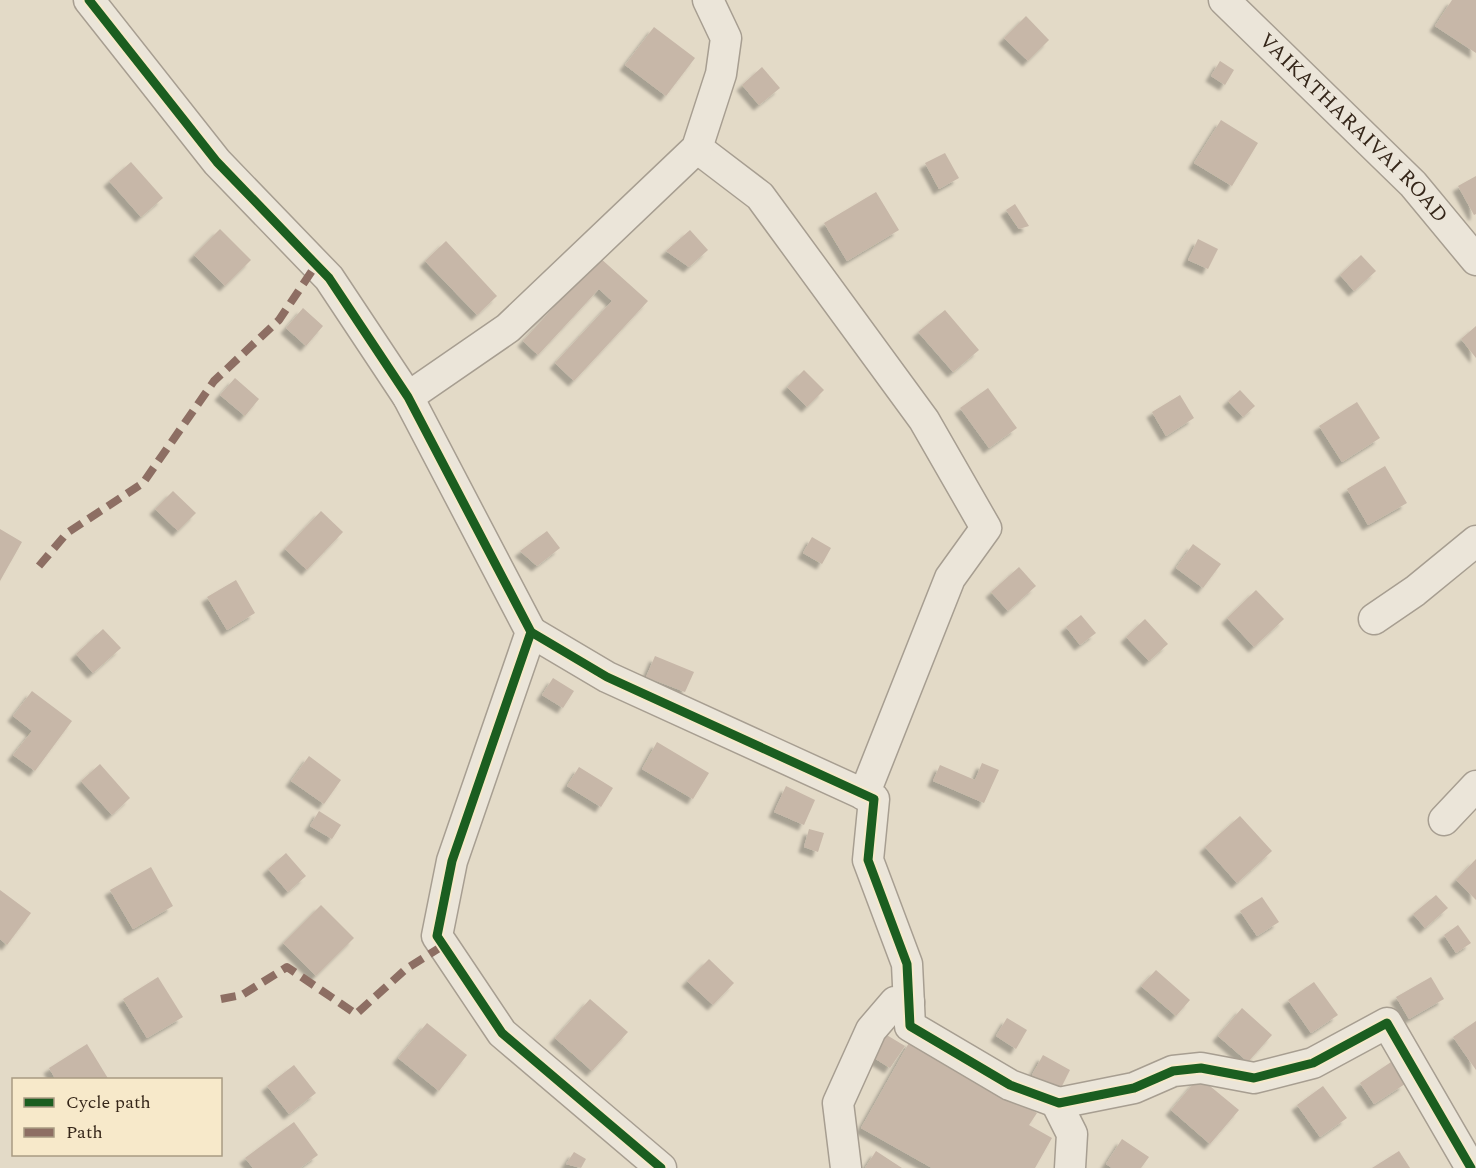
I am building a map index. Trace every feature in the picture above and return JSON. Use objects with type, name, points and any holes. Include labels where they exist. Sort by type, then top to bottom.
[{"type":"street","points":[[89,0],[216,162],[328,278],[408,397],[531,632],[607,677],[874,799],[868,860],[907,964],[910,1026],[1010,1085],[1056,1102],[1134,1088],[1173,1071],[1201,1068],[1254,1078],[1313,1063],[1387,1023],[1471,1168]]},
{"type":"street","points":[[408,397],[508,328],[697,148],[721,74],[726,38],[708,0]]},
{"type":"street","name":"VAIKATHARAIVAI ROAD","points":[[1224,0],[1413,184],[1476,260]]},
{"type":"street","points":[[697,148],[760,196],[924,420],[986,528],[950,578],[864,795]]},
{"type":"street","points":[[1374,619],[1415,591],[1476,541]]},
{"type":"street","points":[[531,632],[452,861],[437,936],[502,1033],[661,1168]]},
{"type":"street","points":[[1444,820],[1476,786]]},
{"type":"street","points":[[846,1168],[838,1103],[871,1030],[895,1002],[909,1002]]},
{"type":"street","points":[[1056,1102],[1072,1134],[1070,1168]]},
{"type":"building","points":[[1452,0],[1476,0],[1476,53],[1435,26]]},
{"type":"building","points":[[1026,16],[1049,40],[1028,61],[1004,38]]},
{"type":"building","points":[[654,27],[695,58],[666,96],[625,65]]},
{"type":"building","points":[[1220,61],[1234,70],[1225,85],[1211,76]]},
{"type":"building","points":[[762,67],[780,88],[759,105],[742,85]]},
{"type":"building","points":[[1221,120],[1258,143],[1232,186],[1194,163]]},
{"type":"building","points":[[945,153],[959,178],[939,189],[925,163]]},
{"type":"building","points":[[131,162],[163,198],[141,217],[109,181]]},
{"type":"building","points":[[1476,176],[1476,214],[1474,215],[1458,186]]},
{"type":"building","points":[[876,192],[899,230],[847,261],[824,223]]},
{"type":"building","points":[[1015,204],[1029,226],[1019,229],[1006,210]]},
{"type":"building","points":[[220,229],[251,260],[225,286],[194,255]]},
{"type":"building","points":[[690,230],[708,250],[689,267],[666,251]]},
{"type":"building","points":[[1198,239],[1218,249],[1208,269],[1188,260]]},
{"type":"building","points":[[446,241],[497,296],[477,315],[425,261]]},
{"type":"building","points":[[1361,255],[1376,271],[1354,291],[1340,275]]},
{"type":"building","points":[[599,257],[648,301],[574,381],[555,363],[612,301],[599,289],[538,355],[523,341]]},
{"type":"building","points":[[303,308],[323,326],[306,346],[286,328]]},
{"type":"building","points":[[945,310],[979,350],[953,372],[918,332]]},
{"type":"building","points":[[1476,326],[1476,358],[1461,339]]},
{"type":"building","points":[[804,370],[824,390],[807,407],[787,387]]},
{"type":"building","points":[[235,378],[259,399],[245,416],[220,395]]},
{"type":"building","points":[[988,388],[1017,428],[989,448],[960,408]]},
{"type":"building","points":[[1240,390],[1255,406],[1243,417],[1228,401]]},
{"type":"building","points":[[1180,395],[1194,418],[1166,436],[1152,412]]},
{"type":"building","points":[[1357,402],[1380,438],[1342,462],[1319,426]]},
{"type":"building","points":[[1385,466],[1407,503],[1368,525],[1347,489]]},
{"type":"building","points":[[173,491],[196,513],[178,531],[155,509]]},
{"type":"building","points":[[321,511],[343,532],[307,570],[285,549]]},
{"type":"building","points":[[0,529],[22,542],[0,581]]},
{"type":"building","points":[[547,531],[560,548],[537,566],[520,551]]},
{"type":"building","points":[[812,537],[831,548],[822,564],[803,553]]},
{"type":"building","points":[[1193,544],[1221,564],[1203,588],[1176,568]]},
{"type":"building","points":[[1019,567],[1036,586],[1008,611],[991,592]]},
{"type":"building","points":[[236,580],[255,613],[227,630],[207,597]]},
{"type":"building","points":[[1256,590],[1284,619],[1254,647],[1227,618]]},
{"type":"building","points":[[1081,615],[1096,633],[1080,645],[1066,627]]},
{"type":"building","points":[[1145,619],[1168,644],[1149,661],[1126,637]]},
{"type":"building","points":[[103,629],[121,648],[93,673],[76,654]]},
{"type":"building","points":[[655,656],[694,672],[685,692],[646,677]]},
{"type":"building","points":[[553,678],[574,691],[563,708],[542,695]]},
{"type":"building","points":[[32,691],[72,721],[35,771],[13,755],[32,731],[13,716]]},
{"type":"building","points":[[657,742],[709,773],[693,799],[642,769]]},
{"type":"building","points":[[309,756],[341,780],[324,804],[291,781]]},
{"type":"building","points":[[982,763],[999,770],[984,803],[933,781],[940,765],[975,780]]},
{"type":"building","points":[[100,764],[130,798],[112,815],[81,781]]},
{"type":"building","points":[[579,767],[613,788],[601,807],[567,786]]},
{"type":"building","points":[[786,786],[815,800],[804,825],[774,812]]},
{"type":"building","points":[[319,811],[341,825],[332,839],[310,826]]},
{"type":"building","points":[[1240,816],[1272,851],[1237,883],[1205,847]]},
{"type":"building","points":[[809,829],[824,833],[818,852],[804,847]]},
{"type":"building","points":[[286,853],[306,876],[288,892],[268,869]]},
{"type":"building","points":[[1476,859],[1476,900],[1456,880]]},
{"type":"building","points":[[151,867],[173,906],[133,929],[110,890]]},
{"type":"building","points":[[0,890],[31,913],[7,945],[0,939]]},
{"type":"building","points":[[1436,895],[1448,908],[1425,928],[1413,914]]},
{"type":"building","points":[[1262,897],[1279,922],[1257,936],[1240,911]]},
{"type":"building","points":[[321,905],[354,938],[316,976],[283,943]]},
{"type":"building","points":[[1458,925],[1471,943],[1456,953],[1444,935]]},
{"type":"building","points":[[709,959],[734,983],[713,1005],[687,981]]},
{"type":"building","points":[[1156,970],[1190,1000],[1176,1016],[1141,986]]},
{"type":"building","points":[[158,977],[183,1017],[147,1038],[123,999]]},
{"type":"building","points":[[1431,977],[1444,999],[1409,1019],[1396,997]]},
{"type":"building","points":[[1314,982],[1338,1015],[1311,1033],[1288,1000]]},
{"type":"building","points":[[590,999],[628,1032],[592,1071],[555,1038]]},
{"type":"building","points":[[1242,1008],[1272,1035],[1248,1062],[1218,1036]]},
{"type":"building","points":[[1007,1018],[1027,1030],[1016,1049],[996,1036]]},
{"type":"building","points":[[1476,1021],[1476,1070],[1453,1037]]},
{"type":"building","points":[[427,1023],[467,1055],[439,1091],[398,1058]]},
{"type":"building","points":[[885,1034],[905,1046],[890,1068],[871,1056]]},
{"type":"building","points":[[910,1041],[1037,1113],[1029,1125],[1052,1138],[1035,1168],[932,1168],[861,1128]]},
{"type":"building","points":[[87,1044],[108,1078],[55,1078],[49,1068]]},
{"type":"building","points":[[1043,1055],[1070,1070],[1060,1090],[1032,1075]]},
{"type":"building","points":[[1391,1062],[1405,1084],[1374,1104],[1360,1083]]},
{"type":"building","points":[[294,1065],[316,1093],[289,1114],[267,1086]]},
{"type":"building","points":[[1199,1077],[1239,1110],[1210,1144],[1171,1110]]},
{"type":"building","points":[[1323,1086],[1347,1118],[1320,1137],[1297,1105]]},
{"type":"building","points":[[294,1122],[318,1155],[300,1168],[253,1168],[245,1158]]},
{"type":"building","points":[[1122,1139],[1149,1157],[1141,1168],[1112,1168],[1106,1164]]},
{"type":"building","points":[[876,1151],[902,1168],[865,1168]]},
{"type":"building","points":[[1399,1151],[1410,1168],[1372,1168]]},
{"type":"building","points":[[574,1152],[586,1159],[581,1168],[566,1164]]},
{"type":"marked path","points":[[39,566],[67,533],[143,483],[214,381],[279,320],[316,265]]},
{"type":"marked path","points":[[221,999],[242,995],[287,967],[356,1014],[406,969],[444,945]]},
{"type":"cycle path","points":[[89,0],[217,162],[329,278],[408,397],[531,632],[452,861],[437,936],[502,1033],[661,1168]]},
{"type":"cycle path","points":[[531,632],[607,677],[874,799],[868,860],[907,964],[910,1026],[1010,1085],[1059,1103],[1134,1088],[1173,1071],[1201,1068],[1254,1078],[1313,1063],[1387,1023],[1471,1168]]}]
